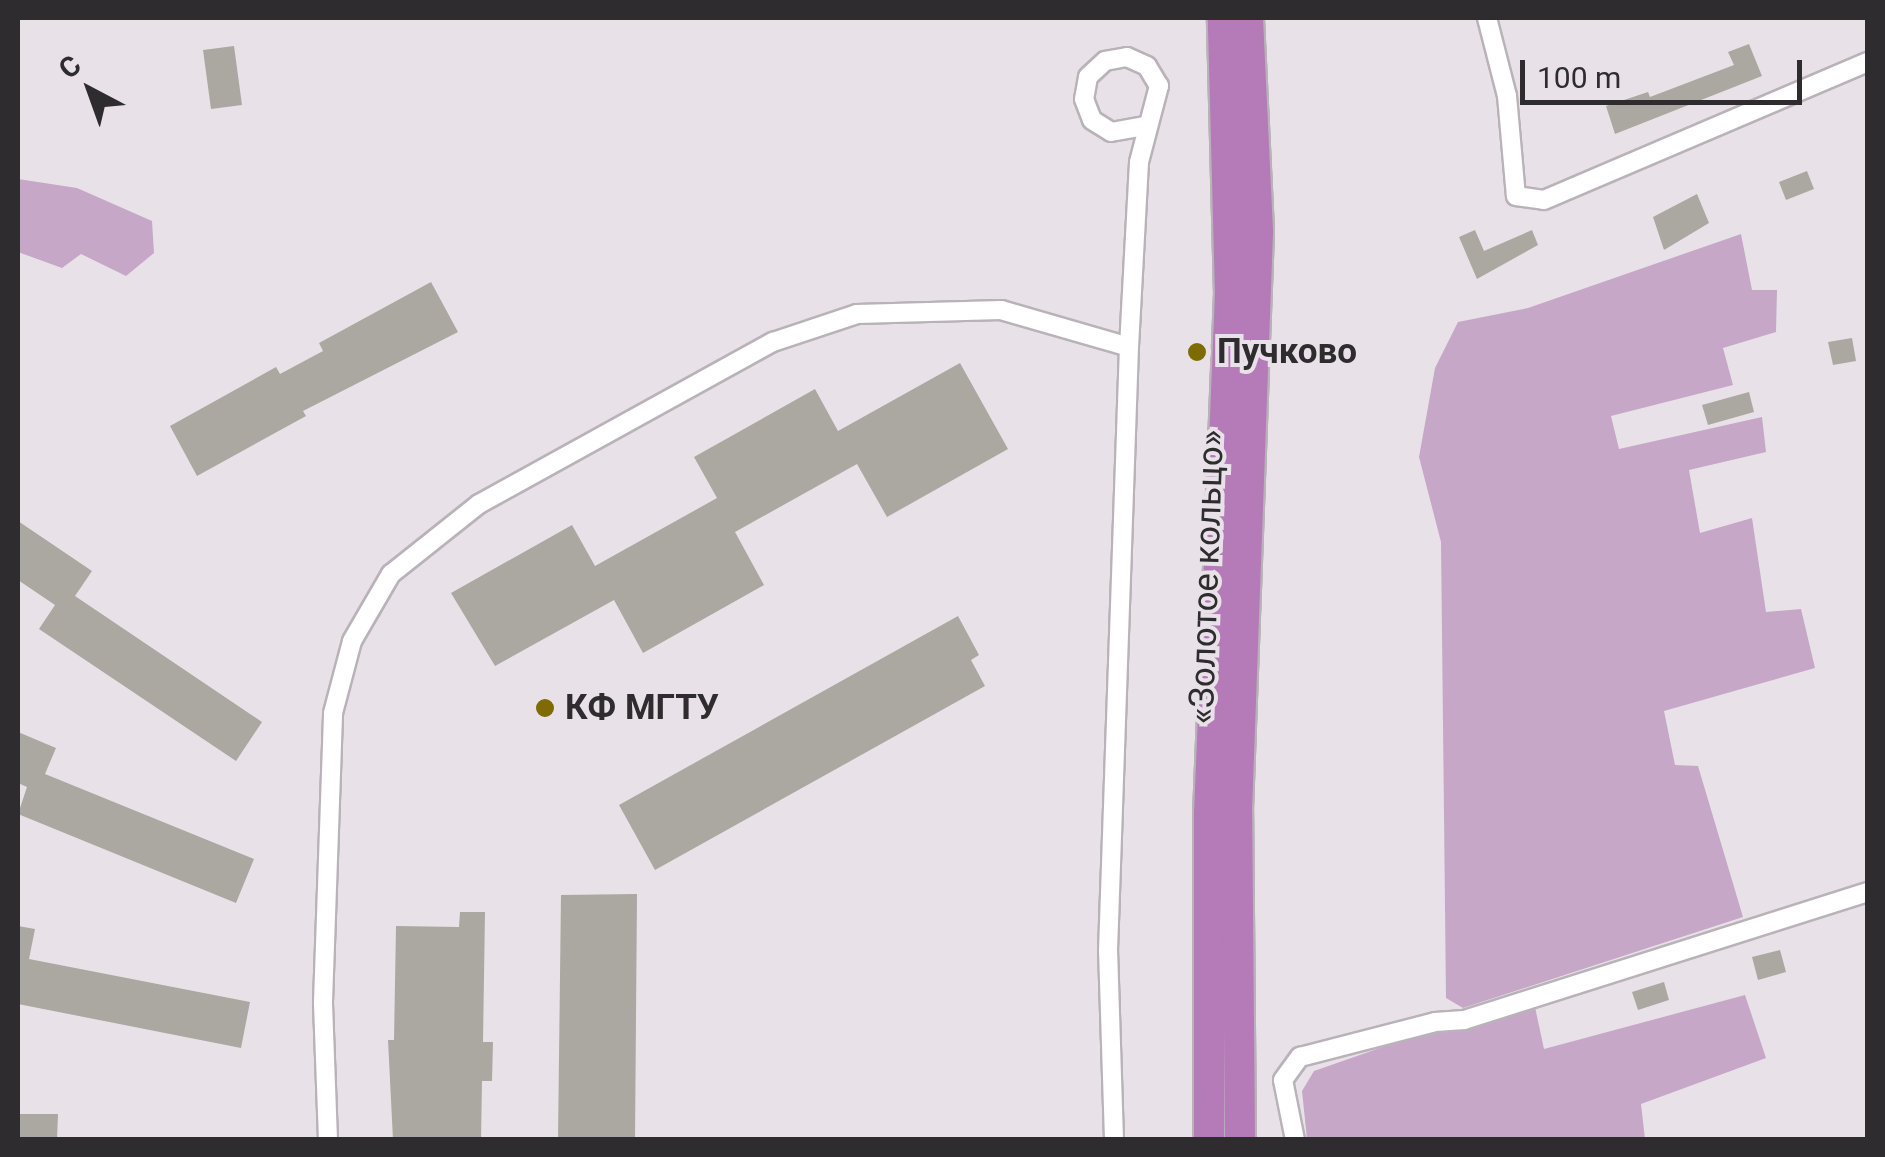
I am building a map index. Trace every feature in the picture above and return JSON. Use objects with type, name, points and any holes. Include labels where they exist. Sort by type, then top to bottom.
[{"type":"highway","name":"«Золотое кольцо»","points":[[1208,1140],[1209,814],[1230,294],[1223,18]]},
{"type":"highway","name":"«Золотое кольцо»","points":[[1240,1140],[1236,810],[1258,231],[1248,18]]},
{"type":"street","points":[[1486,18],[1507,96],[1516,196],[1544,200],[1868,62]]},
{"type":"street","points":[[1114,1140],[1108,951],[1129,348],[1139,162],[1145,126],[1158,108],[1159,86],[1148,66],[1127,57],[1096,69],[1084,99],[1092,120],[1111,132],[1139,162]]},
{"type":"street","points":[[1111,132],[1145,126]]},
{"type":"street","points":[[328,1140],[323,1002],[332,713],[352,640],[391,574],[479,504],[773,342],[858,314],[1001,310],[1129,348]]},
{"type":"street","points":[[1295,1140],[1283,1080],[1300,1057],[1435,1022],[1464,1020],[1868,892]]},
{"type":"shaded area","points":[[18,179],[77,188],[152,221],[154,253],[126,276],[81,254],[62,268],[18,252]]},
{"type":"shaded area","points":[[1741,234],[1752,290],[1777,290],[1776,332],[1723,348],[1733,385],[1611,416],[1619,449],[1762,417],[1766,452],[1689,470],[1700,533],[1752,518],[1766,612],[1801,609],[1815,668],[1664,711],[1675,765],[1698,766],[1743,917],[1463,1008],[1446,998],[1441,542],[1419,457],[1435,368],[1458,322],[1528,308]]},
{"type":"shaded area","points":[[1745,995],[1766,1058],[1641,1104],[1645,1139],[1307,1139],[1302,1091],[1314,1071],[1443,1026],[1473,1028],[1535,1007],[1544,1049]]},
{"type":"building","points":[[1749,44],[1762,76],[1615,134],[1606,106],[1648,92],[1650,97],[1734,65],[1728,52]]},
{"type":"building","points":[[234,46],[242,105],[211,109],[203,50]]},
{"type":"building","points":[[1807,171],[1814,189],[1786,200],[1779,182]]},
{"type":"building","points":[[1697,194],[1709,223],[1664,250],[1653,217]]},
{"type":"building","points":[[1475,230],[1484,251],[1532,230],[1538,245],[1477,279],[1459,237]]},
{"type":"building","points":[[431,282],[458,332],[303,411],[306,416],[197,476],[170,426],[276,367],[280,374],[323,351],[319,343]]},
{"type":"building","points":[[1852,338],[1856,361],[1833,365],[1828,342]]},
{"type":"building","points":[[960,363],[1008,449],[887,517],[857,464],[735,532],[764,585],[643,653],[614,600],[495,666],[451,593],[572,525],[595,566],[717,498],[694,457],[815,389],[838,431]]},
{"type":"building","points":[[1749,392],[1754,412],[1708,425],[1702,405]]},
{"type":"building","points":[[18,521],[92,571],[75,596],[262,722],[236,761],[39,629],[55,605],[18,580]]},
{"type":"building","points":[[958,616],[979,655],[971,660],[985,686],[655,870],[619,805]]},
{"type":"building","points":[[18,732],[56,748],[45,774],[254,859],[236,903],[18,814],[27,787],[18,783]]},
{"type":"building","points":[[637,894],[635,1140],[558,1140],[561,895]]},
{"type":"building","points":[[460,912],[485,912],[483,1042],[493,1042],[492,1081],[482,1081],[481,1140],[393,1140],[388,1040],[394,1040],[396,926],[459,927]]},
{"type":"building","points":[[18,926],[35,929],[29,959],[250,1002],[241,1048],[18,1004]]},
{"type":"building","points":[[1780,950],[1786,972],[1758,980],[1752,957]]},
{"type":"building","points":[[1664,982],[1669,1000],[1638,1010],[1632,992]]},
{"type":"building","points":[[18,1114],[58,1114],[57,1140],[18,1140]]},
{"type":"place","name":"Пучково","points":[[1197,352]]},
{"type":"place","name":"КФ МГТУ","points":[[545,708]]}]
